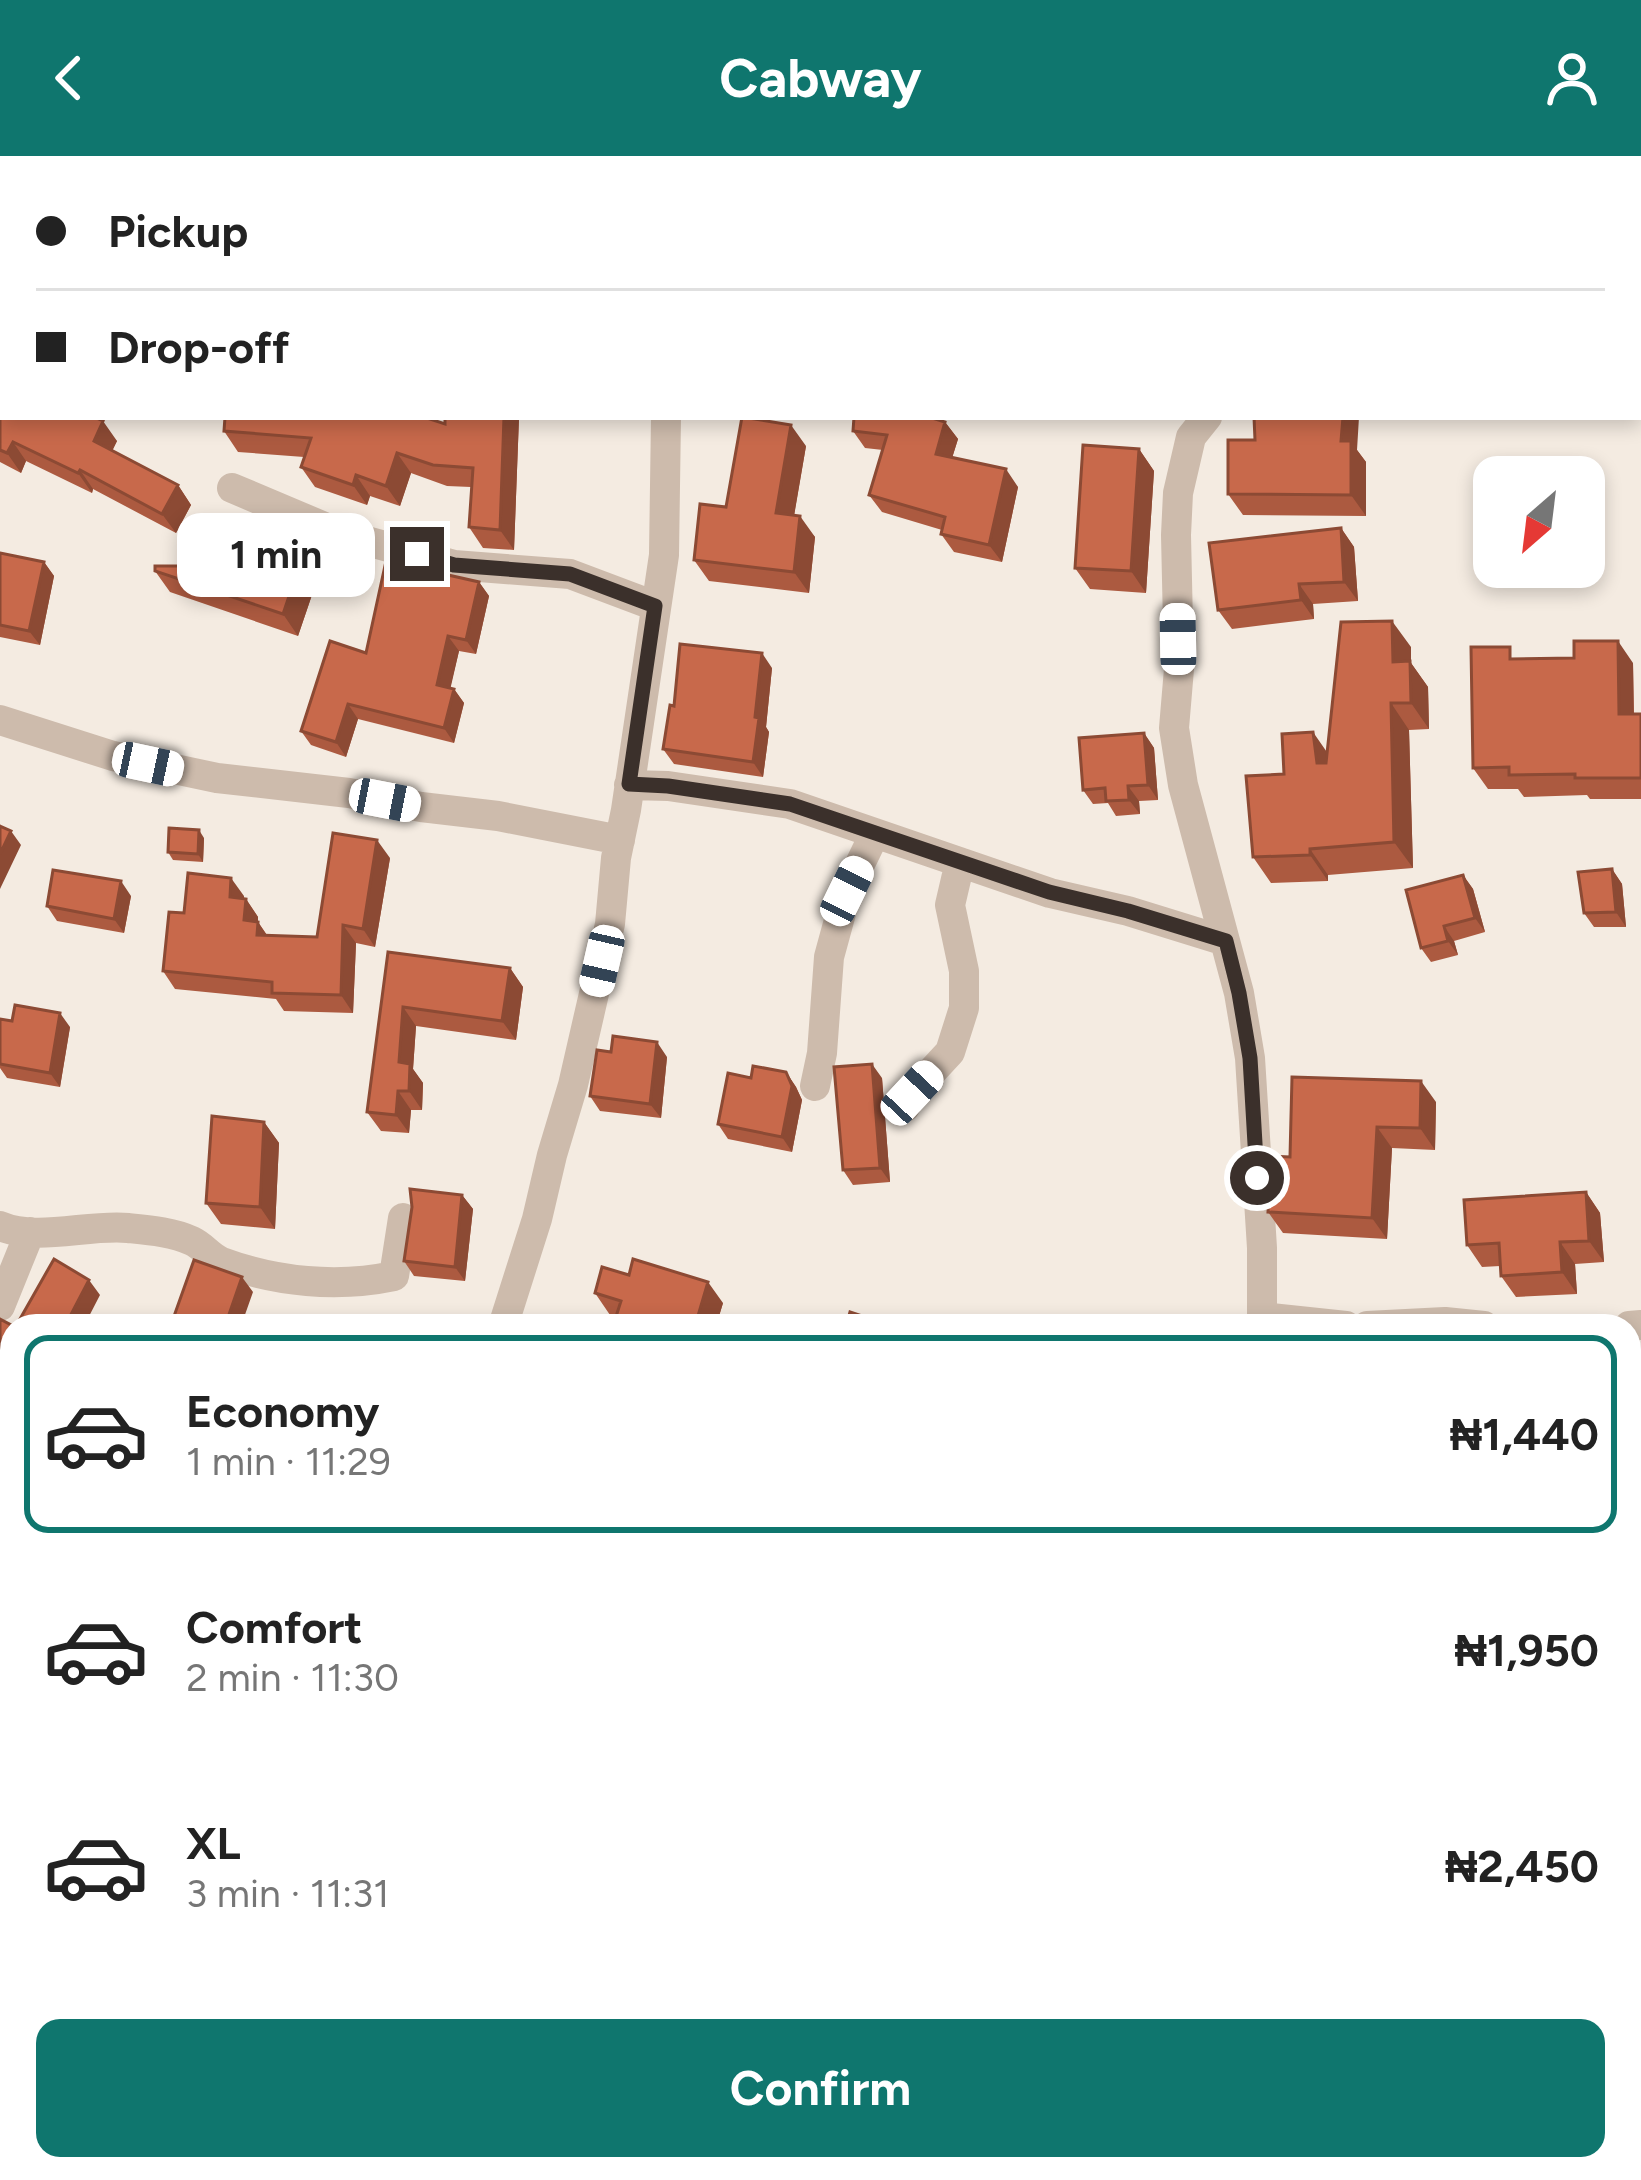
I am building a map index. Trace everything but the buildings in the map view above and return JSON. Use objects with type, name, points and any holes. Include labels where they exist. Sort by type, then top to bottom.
[{"type":"street","points":[[507,1314],[529,1250],[610,924],[664,555],[666,420]]},
{"type":"street","points":[[1205,420],[1191,437],[1178,493],[1179,669],[1174,728],[1183,785],[1239,993],[1250,1058],[1262,1314]]},
{"type":"street","points":[[232,488],[341,534],[454,565],[570,574],[655,606]]},
{"type":"street","points":[[0,720],[113,756],[217,778],[350,793],[620,840]]},
{"type":"street","points":[[629,784],[790,804],[1049,892],[1226,941]]},
{"type":"street","points":[[815,1086],[829,957],[847,891],[875,833]]},
{"type":"street","points":[[905,1107],[950,1052],[964,1008],[964,971],[950,905],[960,862]]},
{"type":"street","points":[[0,1311],[15,1229],[157,1231],[192,1241],[218,1261],[272,1276],[304,1282],[358,1282],[394,1276],[403,1218]]},
{"type":"route","points":[[417,554],[454,565],[570,574],[655,606],[629,784],[790,804],[1049,892],[1226,941],[1250,1058],[1257,1178]]}]
